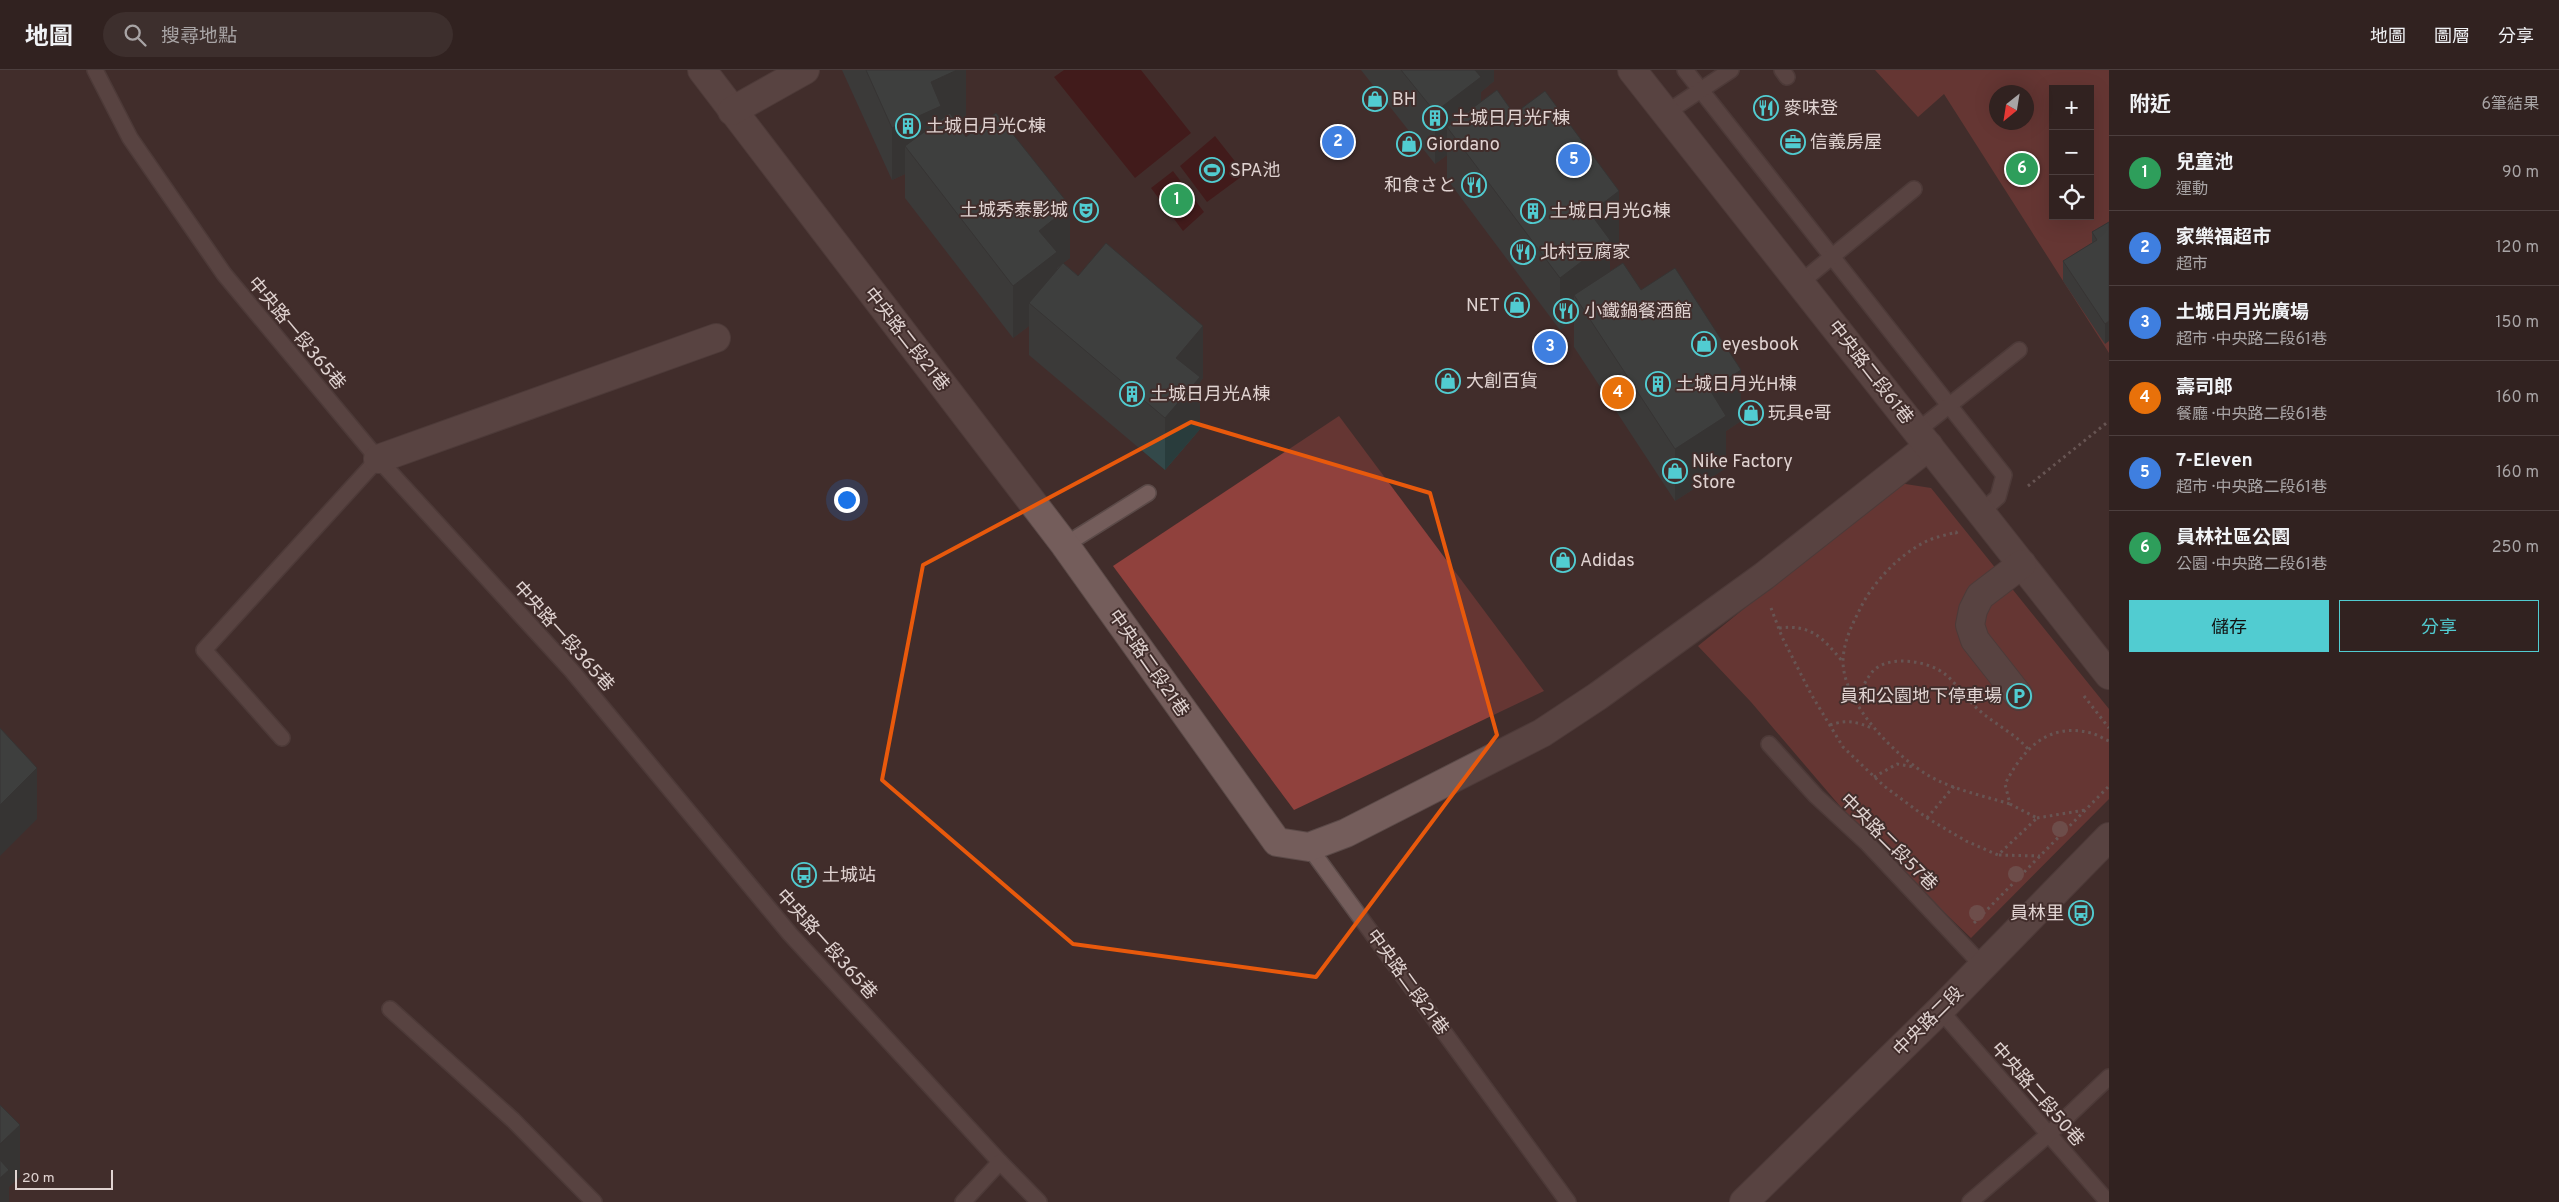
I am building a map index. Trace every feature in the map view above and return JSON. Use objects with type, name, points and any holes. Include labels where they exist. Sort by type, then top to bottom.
[{"type":"street","name":"中央路二段21巷","points":[[702,70],[1065,545],[1277,842],[1309,847]]},
{"type":"street","points":[[732,111],[805,70]]},
{"type":"street","name":"中央路二段61巷","points":[[1632,70],[1923,438],[1989,505],[2022,564],[2109,675]]},
{"type":"street","points":[[378,459],[716,338]]},
{"type":"street","points":[[1309,847],[1346,832],[1542,733],[1598,696],[1764,576],[1923,438]]},
{"type":"street","points":[[2019,696],[1975,640],[1970,626],[1973,610],[1980,596],[2022,564]]},
{"type":"street","name":"中央路二段","points":[[1748,1201],[1940,1010],[2109,837]]},
{"type":"lane","name":"中央路一段365巷","points":[[95,70],[130,138],[224,274],[378,459],[572,671],[790,934],[1039,1202]]},
{"type":"lane","points":[[1685,70],[2004,475],[1989,505]]},
{"type":"lane","points":[[1666,113],[1731,70]]},
{"type":"lane","points":[[1800,283],[1914,189]]},
{"type":"lane","points":[[1923,438],[1949,405],[2019,350]]},
{"type":"lane","points":[[282,738],[204,650],[378,459]]},
{"type":"lane","points":[[1065,545],[1148,493]]},
{"type":"lane","name":"中央路二段57巷","points":[[1769,744],[1816,796],[1868,844],[1983,966]]},
{"type":"lane","name":"中央路二段21巷","points":[[1309,847],[1568,1202]]},
{"type":"lane","points":[[390,1010],[513,1120],[594,1202]]},
{"type":"lane","name":"中央路二段50巷","points":[[1940,1010],[2108,1202]]},
{"type":"lane","points":[[1970,1202],[2049,1134],[2109,1077]]},
{"type":"lane","points":[[963,1202],[1000,1162]]},
{"type":"path","points":[[1989,505],[2026,487],[2109,420]]},
{"type":"path","points":[[1764,576],[1769,602],[1779,628],[1812,694],[1843,747],[1874,777],[1927,818],[1966,841],[1998,855],[2040,856]]},
{"type":"path","points":[[1779,628],[1796,626],[1810,631],[1826,641],[1843,662]]},
{"type":"path","points":[[1856,701],[1874,669],[1892,662],[1929,665],[1946,674],[1972,705],[2004,730],[2016,736],[2028,749]]},
{"type":"path","points":[[1830,725],[1843,721],[1855,721],[1875,730]]},
{"type":"path","points":[[2037,818],[2010,804],[2005,784],[2016,762],[2028,749],[2037,741],[2060,731],[2092,732],[2109,741]]},
{"type":"path","points":[[1874,777],[1897,764],[1917,768]]},
{"type":"path","points":[[1927,818],[1954,786]]},
{"type":"path","points":[[1957,940],[2109,786]]},
{"type":"path","points":[[1998,855],[2037,818],[2085,810]]},
{"type":"highlighted area","points":[[1191,422],[1430,493],[1497,735],[1316,977],[1073,944],[882,780],[923,565]]},
{"type":"shaded area","points":[[1064,70],[1141,70],[1191,133],[1135,178],[1054,77]]},
{"type":"shaded area","points":[[1875,70],[2109,70],[2109,353],[1944,94],[1918,117]]},
{"type":"shaded area","name":"SPA池","points":[[1215,136],[1245,174],[1207,202],[1180,166]]},
{"type":"shaded area","points":[[1173,171],[1204,212],[1183,231],[1151,188]]},
{"type":"shaded area","points":[[1339,416],[1544,691],[1294,810],[1113,566]]},
{"type":"shaded area","points":[[1899,483],[1931,488],[2109,709],[2109,799],[1971,938],[1917,886],[1882,840],[1851,819],[1751,702],[1698,646]]},
{"type":"building","points":[[866,70],[957,70],[931,82],[941,106],[892,128]]},
{"type":"building","points":[[1401,70],[1475,70],[1481,77],[1435,112]]},
{"type":"building","points":[[1497,90],[1514,114],[1545,91],[1619,191],[1590,213],[1610,240],[1560,278],[1447,127]]},
{"type":"building","points":[[950,113],[966,137],[996,113],[1070,206],[1039,231],[1057,252],[1013,286],[905,146]]},
{"type":"building","points":[[2109,222],[2109,321],[2105,324],[2063,261],[2097,240],[2092,232]]},
{"type":"building","points":[[1106,243],[1203,326],[1176,358],[1200,377],[1165,418],[1029,303],[1063,263],[1078,276]]},
{"type":"building","points":[[1623,263],[1641,290],[1675,268],[1741,370],[1710,390],[1726,416],[1675,449],[1574,295]]},
{"type":"building","points":[[0,728],[37,768],[0,805]]},
{"type":"building","points":[[0,1105],[20,1125],[0,1144]]},
{"type":"building","points":[[0,1160],[9,1170],[0,1178]]},
{"type":"place","name":"BH","points":[[1375,99]]},
{"type":"place","name":"麥味登","points":[[1766,108]]},
{"type":"place","name":"土城日月光F棟","points":[[1435,118]]},
{"type":"place","name":"土城日月光C棟","points":[[908,126]]},
{"type":"place","name":"家樂福超市","points":[[1338,142]]},
{"type":"place","name":"信義房屋","points":[[1793,142]]},
{"type":"place","name":"Giordano","points":[[1409,144]]},
{"type":"place","name":"7-Eleven","points":[[1574,160]]},
{"type":"place","name":"員林社區公園","points":[[2022,169]]},
{"type":"place","name":"SPA池","points":[[1212,170]]},
{"type":"place","name":"和食さと","points":[[1474,185]]},
{"type":"place","name":"兒童池","points":[[1177,200]]},
{"type":"place","name":"土城秀泰影城","points":[[1086,210]]},
{"type":"place","name":"土城日月光G棟","points":[[1533,211]]},
{"type":"place","name":"北村豆腐家","points":[[1523,252]]},
{"type":"place","name":"NET","points":[[1517,305]]},
{"type":"place","name":"小鐵鍋餐酒館","points":[[1566,311]]},
{"type":"place","name":"eyesbook","points":[[1704,344]]},
{"type":"place","name":"土城日月光廣場","points":[[1550,347]]},
{"type":"place","name":"大創百貨","points":[[1448,381]]},
{"type":"place","name":"土城日月光H棟","points":[[1658,384]]},
{"type":"place","name":"壽司郎","points":[[1618,393]]},
{"type":"place","name":"土城日月光A棟","points":[[1132,394]]},
{"type":"place","name":"玩具e哥","points":[[1751,413]]},
{"type":"place","name":"Nike Factory Store","points":[[1675,471]]},
{"type":"place","name":"Adidas","points":[[1563,560]]},
{"type":"place","name":"員和公園地下停車場","points":[[2019,696]]},
{"type":"place","name":"土城站","points":[[804,875]]},
{"type":"place","name":"員林里","points":[[2081,913]]}]
